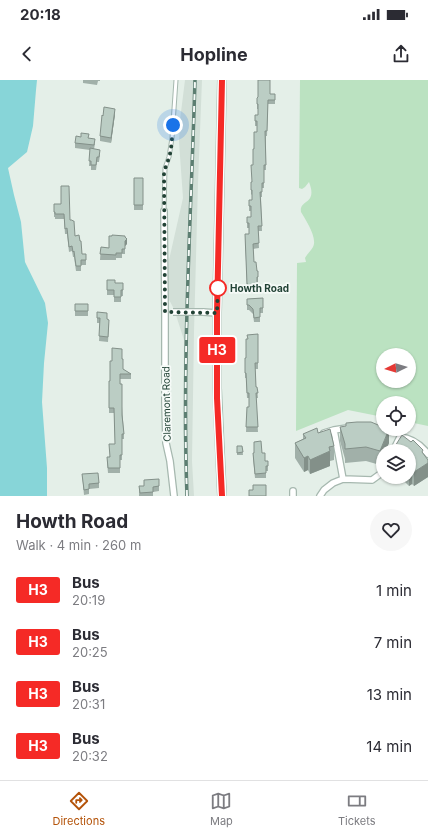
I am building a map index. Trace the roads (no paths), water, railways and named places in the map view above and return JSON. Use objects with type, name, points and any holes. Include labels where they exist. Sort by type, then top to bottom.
[{"type":"main road","points":[[222,80],[217,313],[217,398],[222,496]]},
{"type":"street","name":"Claremont Road","points":[[164,211],[164,402],[166,443],[170,461],[174,496]]},
{"type":"street","points":[[165,312],[217,313]]},
{"type":"street","points":[[321,435],[334,430],[355,427]]},
{"type":"street","points":[[334,430],[343,479]]},
{"type":"street","points":[[396,444],[400,437],[407,438],[422,447],[428,454]]},
{"type":"street","points":[[320,496],[324,490],[333,483],[343,479],[372,480],[376,477]]},
{"type":"lane","name":"Claremont Road","points":[[164,211],[164,168],[169,157],[172,138],[176,80]]},
{"type":"water","points":[[0,80],[37,80],[33,126],[27,152],[8,168],[21,222],[25,262],[45,303],[48,323],[42,402],[47,468],[47,496],[0,496]]},
{"type":"railway","points":[[187,496],[186,340],[195,80]]},
{"type":"place","name":"Howth Road","points":[[218,288]]}]
